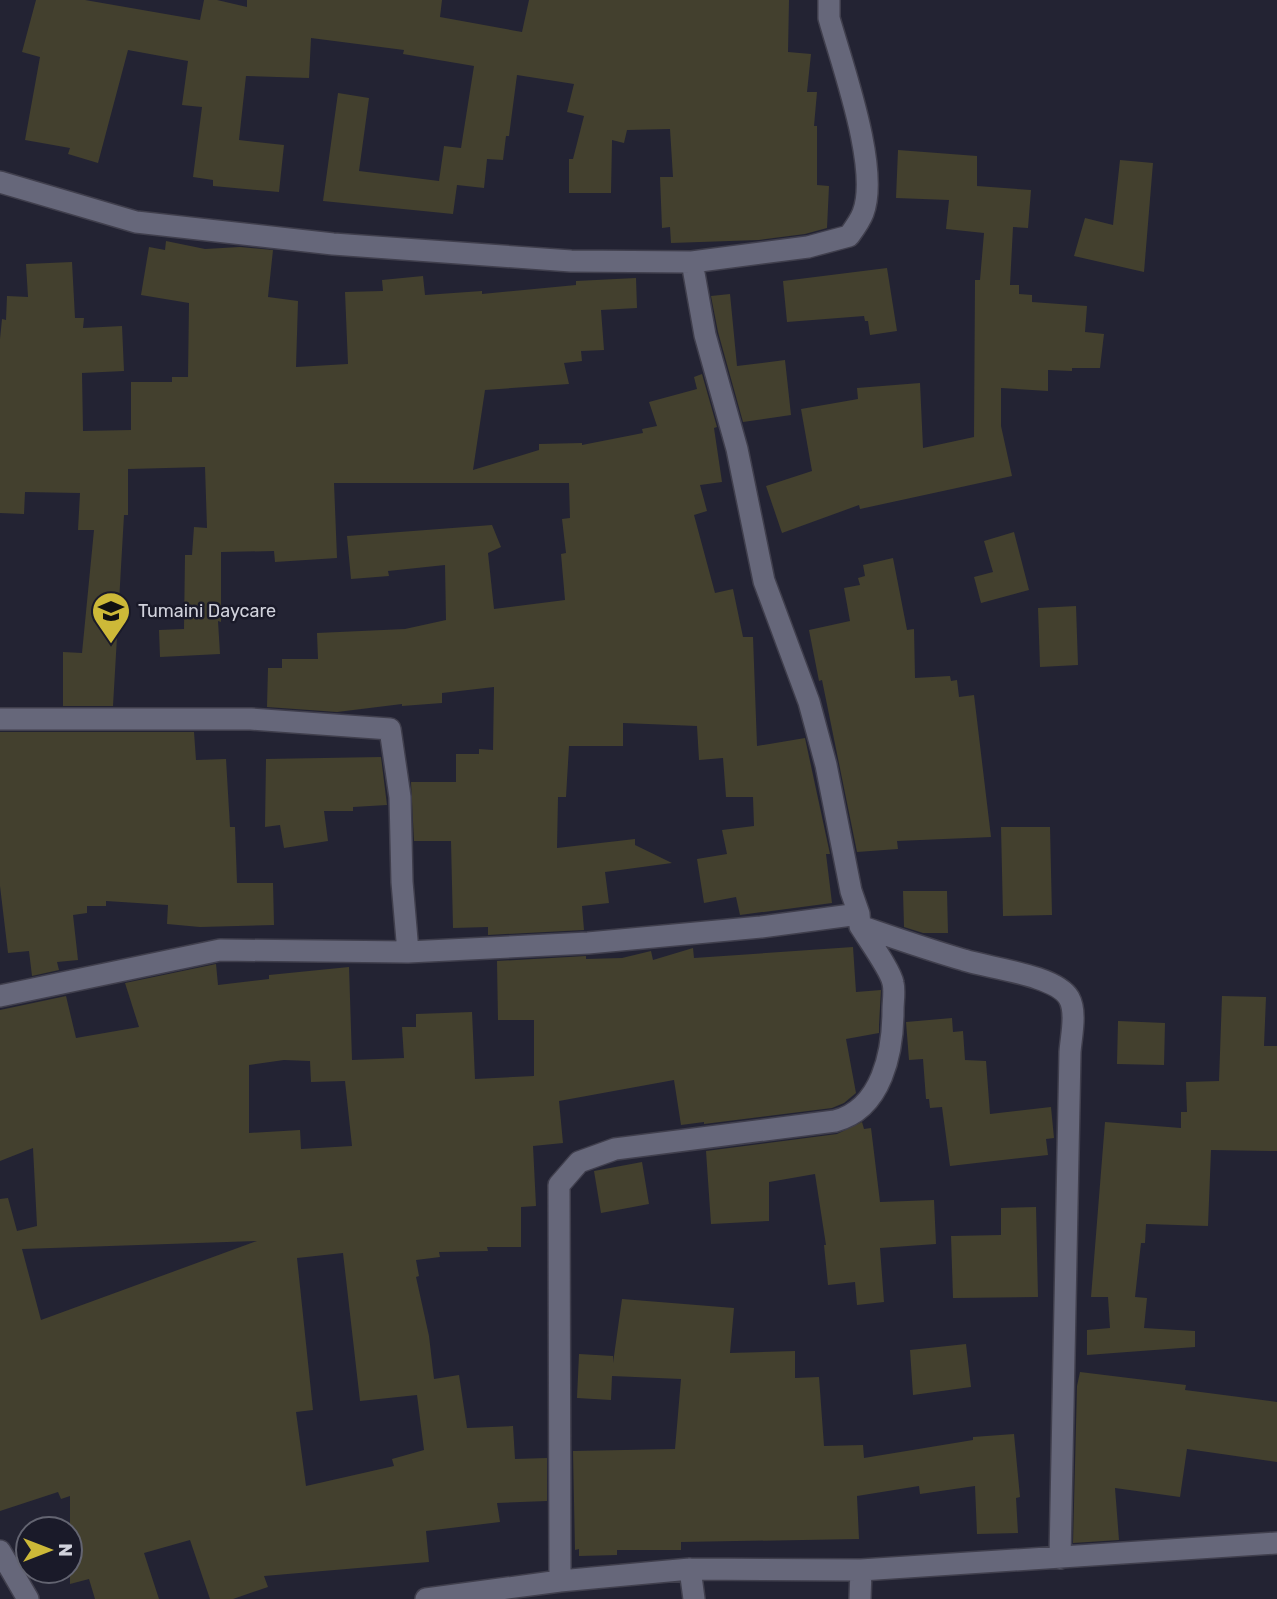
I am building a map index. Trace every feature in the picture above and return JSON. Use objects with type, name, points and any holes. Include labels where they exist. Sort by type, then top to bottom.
[{"type":"street","points":[[0,182],[136,222],[334,244],[571,261],[692,262],[808,247],[849,236],[863,213],[868,182],[864,147],[829,18],[829,0]]},
{"type":"street","points":[[560,1581],[559,1185],[579,1162],[615,1149],[847,1118],[858,1111],[881,1081],[893,1037],[893,981],[860,920],[851,891],[826,765],[809,702],[764,580],[737,449],[705,335],[692,262]]},
{"type":"street","points":[[0,719],[251,719],[390,729],[400,797],[402,882],[408,952]]},
{"type":"street","points":[[0,996],[220,950],[408,952],[589,943],[860,920],[965,961],[1025,974],[1061,989],[1070,999],[1072,1016],[1060,1558]]},
{"type":"street","points":[[426,1599],[560,1581],[691,1569],[861,1570],[1277,1542]]},
{"type":"street","points":[[0,1551],[28,1599]]},
{"type":"street","points":[[691,1569],[694,1599]]},
{"type":"street","points":[[860,1599],[861,1570]]},
{"type":"building","points":[[36,0],[85,0],[200,20],[204,0],[247,7],[247,0],[442,0],[440,17],[522,32],[529,0],[789,0],[788,52],[811,54],[807,92],[817,92],[814,126],[817,126],[817,185],[829,186],[827,228],[759,240],[671,243],[670,227],[662,228],[660,177],[673,177],[670,129],[627,130],[624,143],[612,140],[611,193],[569,193],[569,159],[573,159],[584,116],[567,112],[574,84],[517,75],[503,160],[487,159],[484,188],[457,185],[453,214],[323,201],[338,93],[369,98],[359,171],[439,181],[444,146],[461,148],[474,66],[403,54],[404,50],[311,38],[309,78],[246,76],[239,140],[284,145],[279,192],[213,186],[213,180],[193,177],[202,107],[182,105],[188,61],[128,50],[98,163],[68,154],[70,148],[25,140],[40,57],[22,52]]},
{"type":"building","points":[[898,150],[977,156],[977,186],[1031,190],[1028,228],[1013,227],[1010,285],[1019,285],[1019,294],[1032,295],[1032,302],[1087,306],[1085,332],[1104,334],[1100,368],[1048,370],[1048,391],[1001,388],[1001,426],[1012,476],[860,509],[859,505],[782,533],[766,486],[812,471],[801,409],[858,399],[857,388],[920,383],[923,448],[974,437],[975,280],[980,280],[984,233],[946,229],[949,200],[896,198]]},
{"type":"building","points":[[1120,160],[1153,163],[1144,272],[1074,256],[1085,218],[1113,225]]},
{"type":"building","points":[[166,241],[205,249],[240,247],[273,250],[268,297],[298,301],[296,367],[348,364],[345,292],[383,291],[382,280],[423,276],[425,295],[482,291],[482,294],[576,285],[576,281],[636,278],[637,308],[601,310],[604,350],[581,351],[582,361],[564,363],[569,384],[485,390],[473,470],[539,450],[539,444],[582,445],[643,433],[642,429],[657,426],[649,402],[697,389],[694,377],[702,374],[717,427],[714,428],[722,482],[700,485],[707,511],[694,515],[715,593],[733,589],[743,637],[753,637],[757,746],[805,738],[830,854],[826,854],[832,903],[740,915],[736,897],[704,903],[697,859],[727,854],[722,830],[754,826],[753,797],[726,797],[723,758],[699,760],[697,726],[623,723],[623,746],[569,746],[566,797],[558,797],[557,848],[635,839],[635,845],[672,863],[605,872],[609,903],[582,906],[584,930],[488,935],[488,927],[453,928],[451,841],[414,841],[411,782],[456,782],[456,754],[479,754],[479,749],[493,750],[494,687],[442,693],[442,703],[402,704],[337,712],[267,707],[268,668],[282,668],[282,659],[318,659],[317,633],[405,629],[446,620],[445,565],[388,571],[389,576],[351,579],[347,536],[492,525],[501,547],[488,553],[494,609],[565,600],[561,554],[566,553],[562,519],[570,518],[569,483],[334,483],[337,558],[275,562],[274,551],[221,552],[221,622],[218,621],[220,654],[160,657],[159,630],[184,629],[185,555],[192,555],[194,527],[207,528],[205,467],[128,469],[128,515],[124,515],[113,706],[63,706],[63,652],[82,653],[94,530],[78,530],[80,493],[25,492],[24,514],[0,513],[0,339],[2,319],[6,320],[7,296],[28,297],[26,264],[72,262],[75,318],[84,318],[83,328],[122,326],[124,371],[82,373],[83,431],[131,430],[131,382],[172,382],[172,377],[188,377],[189,303],[141,295],[149,247],[165,250]]},
{"type":"building","points":[[887,268],[897,331],[870,335],[868,321],[865,321],[864,316],[787,322],[783,281]]},
{"type":"building","points":[[730,294],[737,366],[785,360],[791,415],[743,422],[711,296]]},
{"type":"building","points":[[1014,532],[1029,590],[981,603],[974,577],[993,572],[984,541]]},
{"type":"building","points":[[893,558],[907,630],[914,629],[915,678],[950,676],[951,681],[957,680],[959,697],[974,695],[991,837],[897,841],[898,849],[857,852],[822,680],[819,681],[809,630],[850,621],[844,588],[860,585],[858,578],[865,576],[863,565]]},
{"type":"building","points":[[1076,606],[1078,665],[1040,667],[1038,608]]},
{"type":"building","points":[[0,732],[194,732],[196,760],[226,759],[230,827],[235,827],[237,883],[273,883],[274,925],[200,927],[167,924],[168,905],[106,901],[106,906],[87,906],[87,913],[73,915],[78,960],[57,962],[59,970],[32,976],[29,951],[8,953],[0,886]]},
{"type":"building","points":[[381,757],[387,805],[353,807],[353,811],[324,811],[328,841],[284,848],[280,825],[265,827],[266,759]]},
{"type":"building","points":[[1001,827],[1050,827],[1052,915],[1003,916]]},
{"type":"building","points":[[903,891],[947,891],[948,933],[923,933],[904,927]]},
{"type":"building","points":[[853,947],[856,992],[881,990],[879,1033],[846,1039],[856,1093],[844,1103],[832,1108],[681,1125],[674,1080],[559,1101],[563,1143],[533,1146],[536,1206],[521,1207],[521,1247],[439,1252],[440,1257],[416,1260],[419,1276],[416,1277],[429,1336],[434,1379],[459,1375],[467,1428],[513,1426],[515,1459],[547,1458],[547,1501],[497,1503],[500,1522],[426,1531],[429,1562],[264,1576],[268,1587],[233,1599],[210,1599],[190,1540],[144,1553],[159,1599],[95,1599],[89,1579],[84,1580],[84,1515],[70,1515],[70,1496],[61,1499],[58,1492],[0,1511],[0,1199],[8,1198],[17,1231],[37,1226],[33,1148],[0,1161],[0,1010],[66,996],[76,1038],[139,1027],[125,983],[216,964],[218,985],[269,979],[269,975],[349,967],[352,1060],[404,1058],[402,1027],[416,1027],[416,1014],[472,1012],[475,1079],[534,1076],[534,1020],[498,1020],[497,961],[586,956],[586,959],[622,958],[651,951],[653,960],[693,948],[694,958]],"holes":[[[284,1060],[310,1061],[311,1082],[345,1081],[352,1146],[301,1149],[300,1130],[249,1133],[249,1065]],[[257,1241],[41,1320],[22,1249]],[[343,1253],[360,1401],[417,1395],[424,1450],[392,1459],[394,1466],[306,1486],[296,1412],[313,1410],[297,1258]]]},
{"type":"building","points":[[1222,996],[1266,997],[1264,1046],[1277,1046],[1277,1151],[1211,1150],[1208,1226],[1146,1224],[1145,1243],[1141,1243],[1135,1297],[1147,1298],[1144,1328],[1195,1331],[1195,1347],[1087,1355],[1087,1330],[1110,1328],[1108,1297],[1091,1297],[1105,1122],[1181,1128],[1181,1112],[1187,1112],[1186,1082],[1219,1081]]},
{"type":"building","points":[[952,1018],[953,1032],[963,1031],[965,1060],[986,1061],[990,1114],[1051,1107],[1054,1138],[1046,1139],[1048,1155],[950,1166],[942,1107],[930,1108],[929,1099],[926,1099],[923,1059],[909,1060],[906,1022]]},
{"type":"building","points":[[1118,1021],[1165,1023],[1164,1065],[1117,1064]]},
{"type":"building","points":[[862,1122],[864,1129],[871,1128],[880,1202],[934,1200],[936,1244],[880,1248],[884,1302],[857,1305],[855,1282],[828,1285],[826,1245],[815,1174],[769,1182],[769,1221],[711,1224],[706,1151],[837,1134]]},
{"type":"building","points":[[642,1162],[649,1204],[601,1213],[594,1171]]},
{"type":"building","points":[[1036,1207],[1038,1297],[953,1298],[951,1236],[1001,1235],[1001,1208]]},
{"type":"building","points":[[622,1299],[734,1308],[730,1353],[795,1351],[795,1378],[819,1377],[824,1446],[863,1445],[864,1458],[973,1440],[973,1437],[1014,1434],[1020,1497],[1016,1498],[1018,1533],[977,1534],[975,1486],[920,1494],[919,1486],[857,1496],[859,1539],[681,1542],[681,1550],[617,1550],[617,1555],[579,1556],[579,1549],[575,1550],[573,1451],[675,1449],[681,1379],[612,1376],[611,1400],[577,1398],[579,1354],[613,1356],[613,1363]]},
{"type":"building","points":[[966,1344],[971,1387],[913,1395],[910,1350]]},
{"type":"building","points":[[1080,1372],[1186,1385],[1185,1390],[1277,1402],[1277,1462],[1187,1449],[1180,1497],[1115,1488],[1119,1540],[1073,1543],[1077,1386]]},
{"type":"place","name":"Tumaini Daycare","points":[[111,645]]}]
